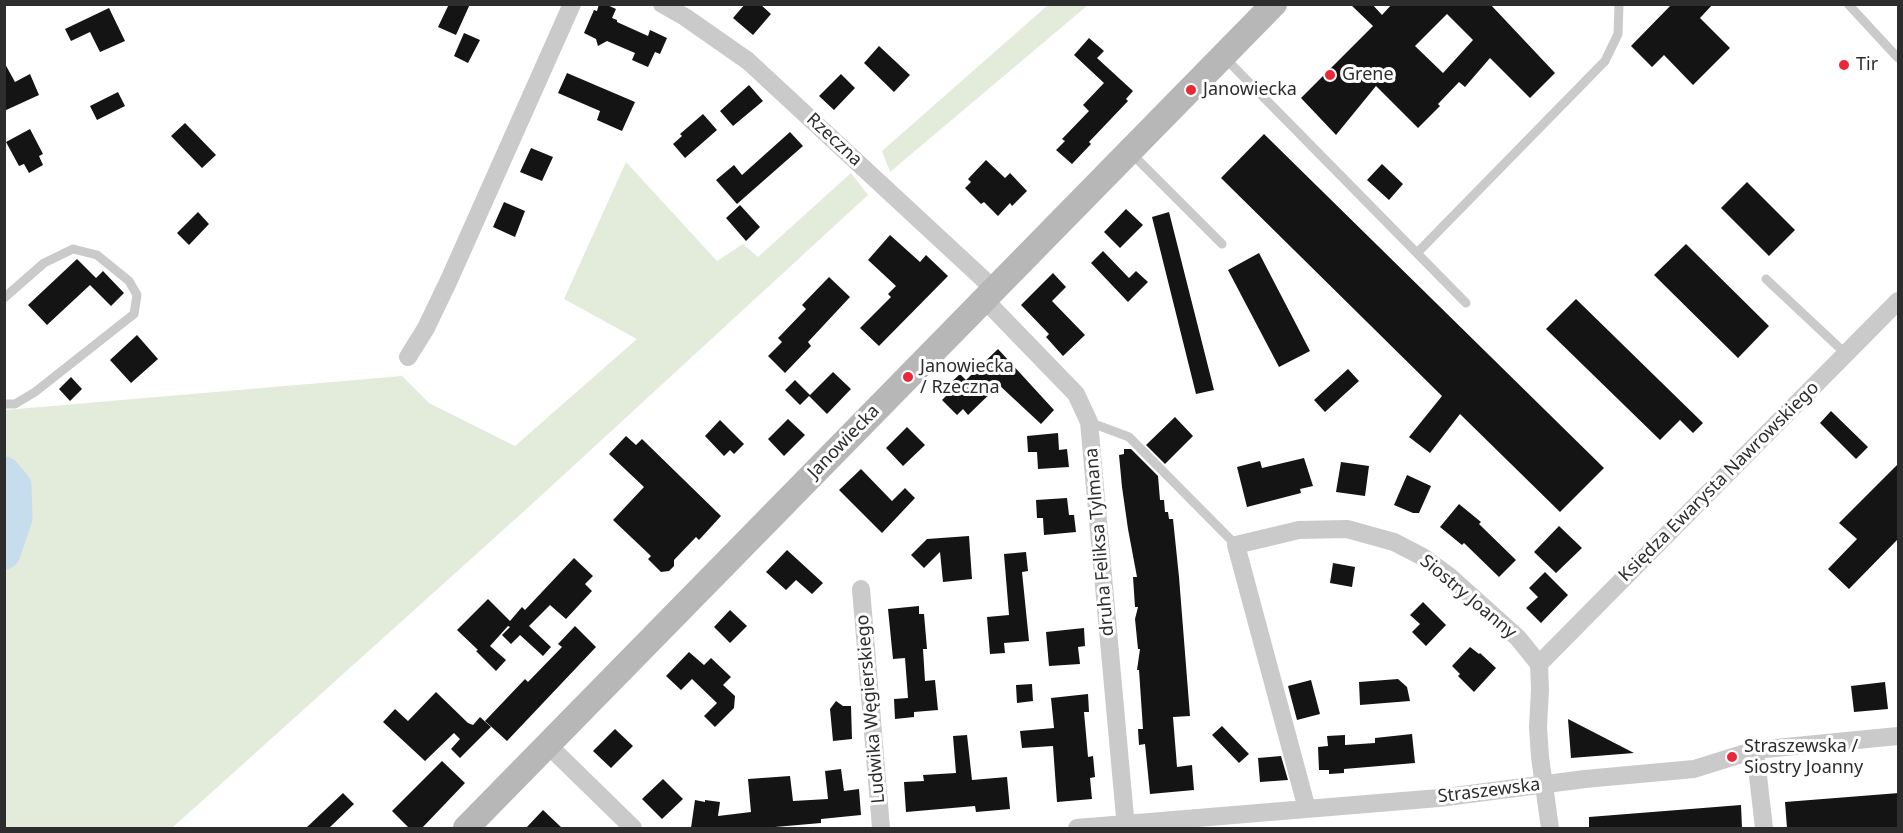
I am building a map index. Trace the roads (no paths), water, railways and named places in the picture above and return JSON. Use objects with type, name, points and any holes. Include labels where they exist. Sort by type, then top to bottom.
[{"type":"street","points":[[408,357],[426,328],[449,280],[572,4]]},
{"type":"street","name":"Rzeczna","points":[[662,4],[688,11],[748,61],[989,294]]},
{"type":"street","name":"Janowiecka","points":[[466,828],[1274,4]]},
{"type":"street","name":"druha Feliksa Tylmana","points":[[989,294],[1076,394],[1089,422],[1125,826]]},
{"type":"street","name":"Księdza Ewarysta Nawrowskiego","points":[[1539,664],[1899,301]]},
{"type":"street","name":"Siostry Joanny","points":[[1236,546],[1299,530],[1347,529],[1394,542],[1423,557],[1449,576],[1518,638],[1539,664]]},
{"type":"street","points":[[1236,546],[1307,809]]},
{"type":"street","name":"Ludwika Węgierskiego","points":[[861,590],[881,828]]},
{"type":"street","points":[[1539,664],[1540,757],[1550,828]]},
{"type":"street","name":"Straszewska","points":[[1077,828],[1125,826],[1439,798],[1545,784],[1694,769],[1755,750],[1899,736]]},
{"type":"street","points":[[548,746],[626,826]]},
{"type":"street","points":[[1755,750],[1764,828]]},
{"type":"lane","points":[[1417,253],[1605,61],[1618,34],[1619,4]]},
{"type":"lane","points":[[1848,4],[1899,58]]},
{"type":"lane","points":[[1223,56],[1466,303]]},
{"type":"lane","points":[[1130,152],[1222,244]]},
{"type":"lane","points":[[4,298],[44,263],[73,249],[97,255],[129,281],[137,295],[134,314],[35,392],[15,404],[4,404]]},
{"type":"lane","points":[[1766,279],[1846,354]]},
{"type":"lane","points":[[1089,422],[1129,437],[1236,546]]},
{"type":"waterway","points":[[4,473],[15,486],[16,518],[4,553]]},
{"type":"place","name":"Tir","points":[[1844,65]]},
{"type":"place","name":"Grene","points":[[1330,75]]},
{"type":"place","name":"Janowiecka","points":[[1191,90]]},
{"type":"place","name":"Janowiecka / Rzeczna","points":[[908,377]]},
{"type":"place","name":"Straszewska / Siostry Joanny","points":[[1732,757]]}]
